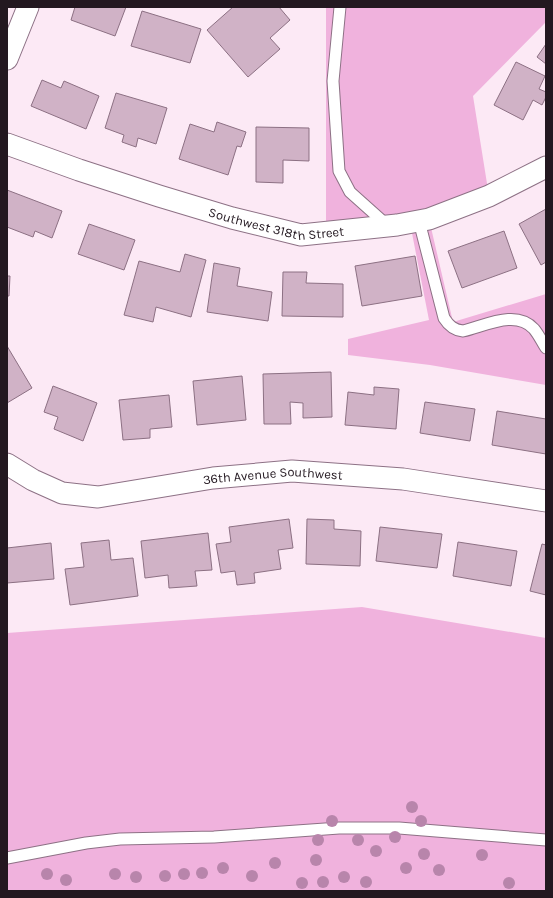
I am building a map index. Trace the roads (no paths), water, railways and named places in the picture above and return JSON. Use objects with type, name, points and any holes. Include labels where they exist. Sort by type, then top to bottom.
[{"type":"street","points":[[7,59],[28,7]]},
{"type":"street","name":"Southwest 318th Street","points":[[7,144],[79,170],[159,196],[232,218],[301,235],[389,226],[419,221],[489,196],[546,167]]},
{"type":"street","name":"36th Avenue Southwest","points":[[7,464],[33,480],[62,493],[98,497],[213,478],[292,471],[403,479],[546,501]]},
{"type":"lane","points":[[340,7],[333,81],[339,171],[350,192],[389,226]]},
{"type":"lane","points":[[419,221],[444,318],[447,324],[456,330],[463,331],[507,319],[516,319],[528,323],[546,348]]},
{"type":"lane","points":[[7,858],[120,839],[214,837],[339,828],[399,828],[546,840]]}]
